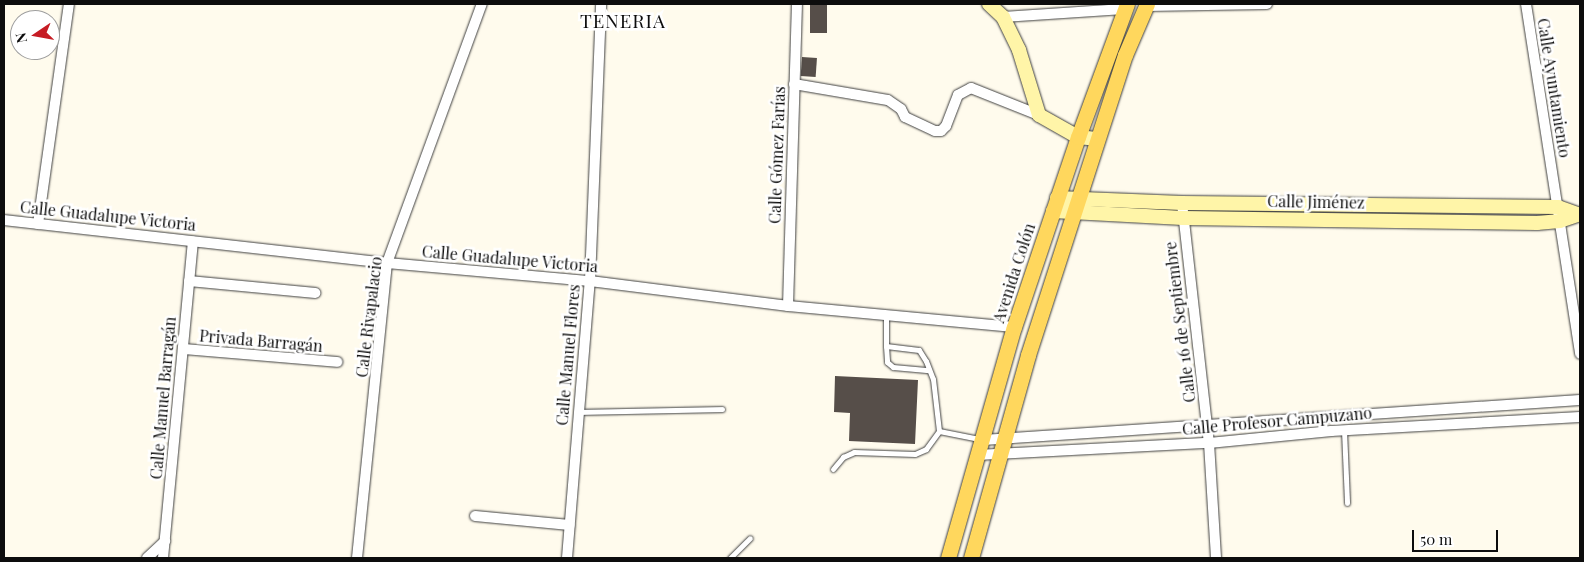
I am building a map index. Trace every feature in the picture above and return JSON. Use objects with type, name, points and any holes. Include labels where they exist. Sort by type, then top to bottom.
[{"type":"main road","points":[[971,558],[1001,447],[1098,139],[1125,55],[1146,5]]},
{"type":"main road","name":"Avenida Colón","points":[[948,558],[1014,327],[1078,137],[1125,6]]},
{"type":"street","points":[[38,224],[69,4]]},
{"type":"street","name":"Calle Rivapalacio","points":[[357,558],[387,263],[482,4]]},
{"type":"street","name":"Calle Manuel Flores","points":[[567,558],[590,281],[601,4]]},
{"type":"street","name":"Calle Gómez Farías","points":[[788,306],[797,4]]},
{"type":"street","points":[[989,4],[1003,17],[1019,50],[1039,115]]},
{"type":"street","points":[[1146,5],[1267,4]]},
{"type":"street","name":"Calle Ayuntamiento","points":[[1526,4],[1580,354]]},
{"type":"street","points":[[1003,17],[1125,6]]},
{"type":"street","points":[[794,84],[888,100],[901,109],[905,117],[941,131],[946,126],[958,95],[971,88],[1039,115],[1078,137],[1098,139]]},
{"type":"street","name":"Calle Jiménez","points":[[1077,206],[1182,203],[1558,207],[1579,214]]},
{"type":"street","name":"Calle 16 de Septiembre","points":[[1182,203],[1209,443],[1216,558]]},
{"type":"street","points":[[1246,204],[1246,219]]},
{"type":"street","name":"Calle Jiménez","points":[[1055,205],[1184,218],[1446,222],[1560,221],[1579,214]]},
{"type":"street","points":[[1370,205],[1371,221]]},
{"type":"street","points":[[1446,206],[1446,222]]},
{"type":"street","name":"Calle Guadalupe Victoria","points":[[4,220],[387,263],[590,281],[788,306],[1014,327]]},
{"type":"street","name":"Calle Manuel Barragán","points":[[163,558],[193,241]]},
{"type":"street","points":[[189,281],[315,293]]},
{"type":"street","name":"Privada Barragán","points":[[183,349],[337,362]]},
{"type":"street","name":"Calle Profesor Campuzano","points":[[977,455],[1001,447],[1207,424],[1429,412],[1580,400]]},
{"type":"street","points":[[1455,410],[1456,424]]},
{"type":"street","points":[[1429,412],[1430,425]]},
{"type":"street","name":"Calle Profesor Campuzano","points":[[982,440],[1001,447],[1209,443],[1344,430],[1580,417]]},
{"type":"street","points":[[1329,418],[1331,431]]},
{"type":"street","points":[[475,516],[570,525]]},
{"type":"street","points":[[147,558],[165,541]]},
{"type":"lane","points":[[886,315],[887,362],[893,367],[929,370]]},
{"type":"lane","points":[[833,469],[843,457],[854,452],[915,454],[926,449],[939,431],[933,379],[919,350],[886,346]]},
{"type":"lane","points":[[579,412],[722,409]]},
{"type":"lane","points":[[1344,430],[1347,503]]},
{"type":"lane","points":[[939,431],[982,440]]},
{"type":"lane","points":[[730,558],[750,538]]},
{"type":"building","points":[[810,4],[827,4],[827,33],[810,33]]},
{"type":"building","points":[[802,57],[817,58],[816,77],[801,76]]},
{"type":"building","points":[[835,376],[918,380],[915,444],[849,441],[850,413],[834,412]]},
{"type":"district","name":"TENERIA","points":[[623,21]]}]
